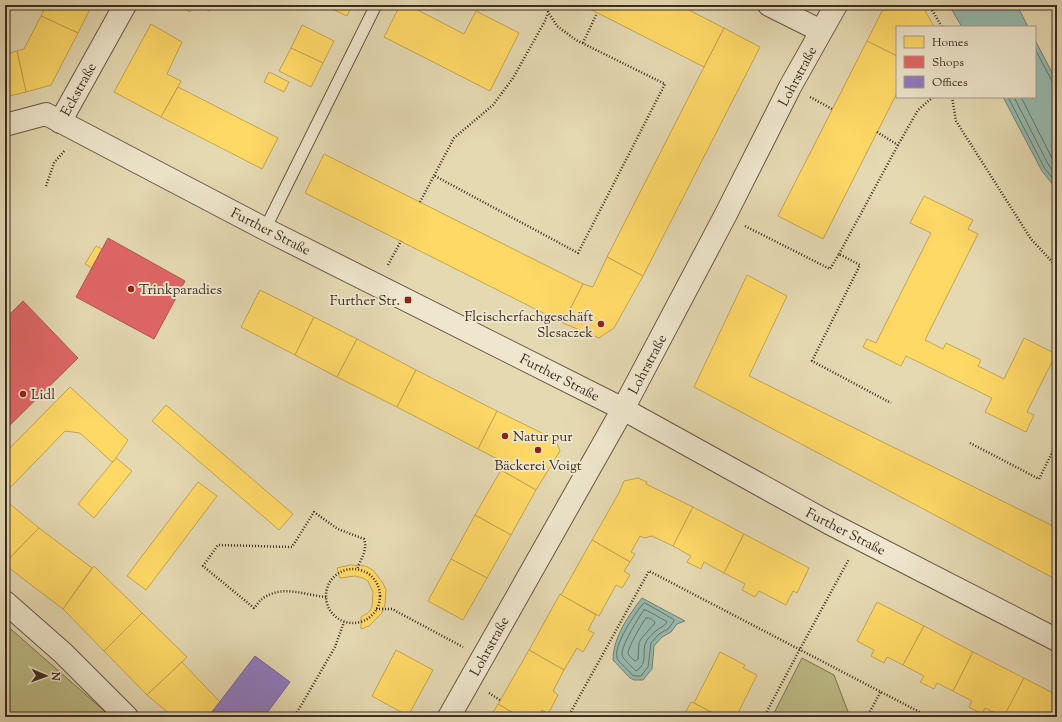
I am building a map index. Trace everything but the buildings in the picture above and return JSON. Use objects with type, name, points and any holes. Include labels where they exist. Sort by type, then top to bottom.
[{"type":"street","name":"Eckstraße","points":[[5,125],[46,114],[60,122],[125,5]]},
{"type":"street","points":[[769,5],[821,31]]},
{"type":"street","name":"Lohrstraße","points":[[449,717],[623,409],[725,216],[790,87],[836,5]]},
{"type":"street","name":"Further Straße","points":[[60,122],[265,228],[623,409],[828,523],[1057,640]]},
{"type":"street","points":[[5,602],[63,653],[127,717]]},
{"type":"lane","points":[[265,228],[376,5]]},
{"type":"path","points":[[420,202],[454,138],[493,105],[513,78],[545,21],[550,5]]},
{"type":"path","points":[[929,5],[941,26]]},
{"type":"path","points":[[435,176],[578,253],[665,84],[576,40],[556,26],[548,12]]},
{"type":"path","points":[[583,43],[597,13]]},
{"type":"path","points":[[725,216],[830,269],[840,254],[898,144],[918,110],[932,98]]},
{"type":"path","points":[[952,98],[956,122],[1031,239],[1057,267]]},
{"type":"path","points":[[877,132],[898,144]]},
{"type":"path","points":[[46,186],[54,163],[80,133]]},
{"type":"path","points":[[378,285],[401,241]]},
{"type":"path","points":[[840,254],[860,265],[812,361],[891,403]]},
{"type":"path","points":[[970,442],[1039,479],[1057,443]]},
{"type":"path","points":[[326,597],[298,591],[279,591],[262,598],[254,608],[203,566],[218,544],[292,547],[314,512],[338,529],[364,539],[366,544],[365,550],[357,569]]},
{"type":"path","points":[[764,717],[860,539]]},
{"type":"path","points":[[349,569],[357,569],[372,577],[377,584],[379,592],[379,600],[376,609],[371,616],[363,621],[354,623],[344,622],[336,617],[330,611],[326,602],[326,597],[328,584],[340,572],[349,569]]},
{"type":"path","points":[[568,717],[649,571],[930,717]]},
{"type":"path","points":[[376,609],[392,610],[482,657]]},
{"type":"path","points":[[293,717],[335,647],[344,622]]},
{"type":"path","points":[[867,717],[881,691]]},
{"type":"shaded area","points":[[5,624],[101,708],[110,717],[5,717]]},
{"type":"shaded area","points":[[802,658],[834,675],[850,717],[772,717]]},
{"type":"water","points":[[949,5],[1017,5],[1028,26],[961,26]]},
{"type":"water","points":[[1036,42],[1057,82],[1057,190],[1042,171],[1004,98],[1036,98]]},
{"type":"water","points":[[642,598],[685,621],[677,624],[671,632],[662,637],[654,646],[652,669],[643,680],[634,680],[630,678],[613,660],[619,635]]},
{"type":"place","name":"Trinkparadies","points":[[131,289]]},
{"type":"place","name":"Further Str.","points":[[408,300]]},
{"type":"place","name":"Fleischerfachgeschäft Slesaczek","points":[[601,324]]},
{"type":"place","name":"Lidl","points":[[23,394]]},
{"type":"place","name":"Natur pur","points":[[505,436]]},
{"type":"place","name":"Bäckerei Voigt","points":[[538,450]]}]
